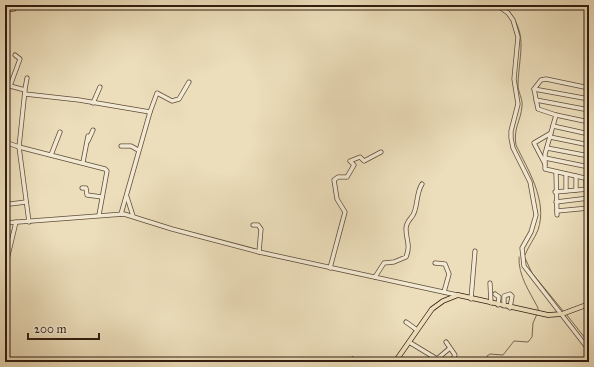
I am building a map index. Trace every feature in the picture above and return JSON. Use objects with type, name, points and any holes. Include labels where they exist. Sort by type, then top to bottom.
[{"type":"main road","points":[[395,362],[408,342],[438,304],[458,295],[541,314],[561,314],[587,305]]},
{"type":"street","points":[[497,5],[508,13],[513,20],[518,38],[514,79],[518,104],[511,131],[511,138],[513,148],[530,182],[536,215],[531,232],[522,248],[524,264],[589,350]]},
{"type":"street","points":[[5,10],[14,9]]},
{"type":"street","points":[[5,16],[6,32]]},
{"type":"street","points":[[15,55],[20,59],[10,86],[25,89]]},
{"type":"street","points":[[27,78],[19,147],[29,222]]},
{"type":"street","points":[[534,88],[540,81],[546,79],[589,88]]},
{"type":"street","points":[[121,214],[138,150],[157,93],[172,101],[179,99],[189,82]]},
{"type":"street","points":[[93,103],[100,88]]},
{"type":"street","points":[[534,88],[589,99]]},
{"type":"street","points":[[534,88],[538,109],[556,115],[589,122]]},
{"type":"street","points":[[25,94],[150,112]]},
{"type":"street","points":[[536,100],[589,110]]},
{"type":"street","points":[[555,192],[587,189],[587,178],[546,170],[545,158],[556,115]]},
{"type":"street","points":[[553,126],[589,134]]},
{"type":"street","points":[[87,141],[89,141],[93,130]]},
{"type":"street","points":[[51,155],[60,132]]},
{"type":"street","points":[[545,164],[534,143],[551,135],[589,145]]},
{"type":"street","points":[[83,162],[88,136]]},
{"type":"street","points":[[5,142],[19,147],[106,169],[99,215]]},
{"type":"street","points":[[121,146],[131,146],[138,150]]},
{"type":"street","points":[[547,148],[589,156]]},
{"type":"street","points":[[330,268],[345,212],[337,200],[334,180],[338,177],[347,177],[354,165],[350,161],[352,159],[360,157],[364,160],[381,152]]},
{"type":"street","points":[[545,158],[589,167]]},
{"type":"street","points":[[556,172],[555,192],[557,213],[589,208]]},
{"type":"street","points":[[566,174],[566,191]]},
{"type":"street","points":[[576,176],[576,190]]},
{"type":"street","points":[[375,277],[384,263],[394,262],[406,257],[409,248],[406,231],[408,221],[413,214],[418,190],[422,184]]},
{"type":"street","points":[[82,188],[86,188],[88,195],[102,198]]},
{"type":"street","points":[[127,197],[132,216]]},
{"type":"street","points":[[556,202],[589,198]]},
{"type":"street","points":[[10,204],[26,202]]},
{"type":"street","points":[[5,228],[5,223],[121,214],[259,252],[458,295]]},
{"type":"street","points":[[5,268],[16,222]]},
{"type":"street","points":[[253,225],[258,225],[261,228],[259,252]]},
{"type":"street","points":[[471,299],[476,251]]},
{"type":"street","points":[[435,263],[445,264],[448,272],[444,292]]},
{"type":"street","points":[[490,283],[491,303]]},
{"type":"street","points":[[495,294],[499,297],[498,304]]},
{"type":"street","points":[[504,306],[504,296],[510,294],[512,296],[510,308]]},
{"type":"street","points":[[587,305],[589,310]]},
{"type":"street","points":[[406,322],[417,330]]},
{"type":"street","points":[[408,342],[442,362]]},
{"type":"street","points":[[446,342],[455,355],[451,362]]},
{"type":"street","points":[[437,359],[450,348]]},
{"type":"street","points":[[351,362],[353,359],[357,362]]},
{"type":"waterway","points":[[503,5],[517,24],[521,42],[518,85],[522,106],[516,129],[516,145],[531,175],[539,197],[540,208],[538,230],[525,255]]},
{"type":"waterway","points":[[519,257],[522,277],[538,308],[538,311]]},
{"type":"waterway","points":[[525,258],[532,273],[564,312]]},
{"type":"waterway","points":[[485,362],[487,356],[490,354],[503,355],[514,341],[528,342],[532,337],[533,323],[537,314]]},
{"type":"waterway","points":[[566,314],[589,343]]}]
